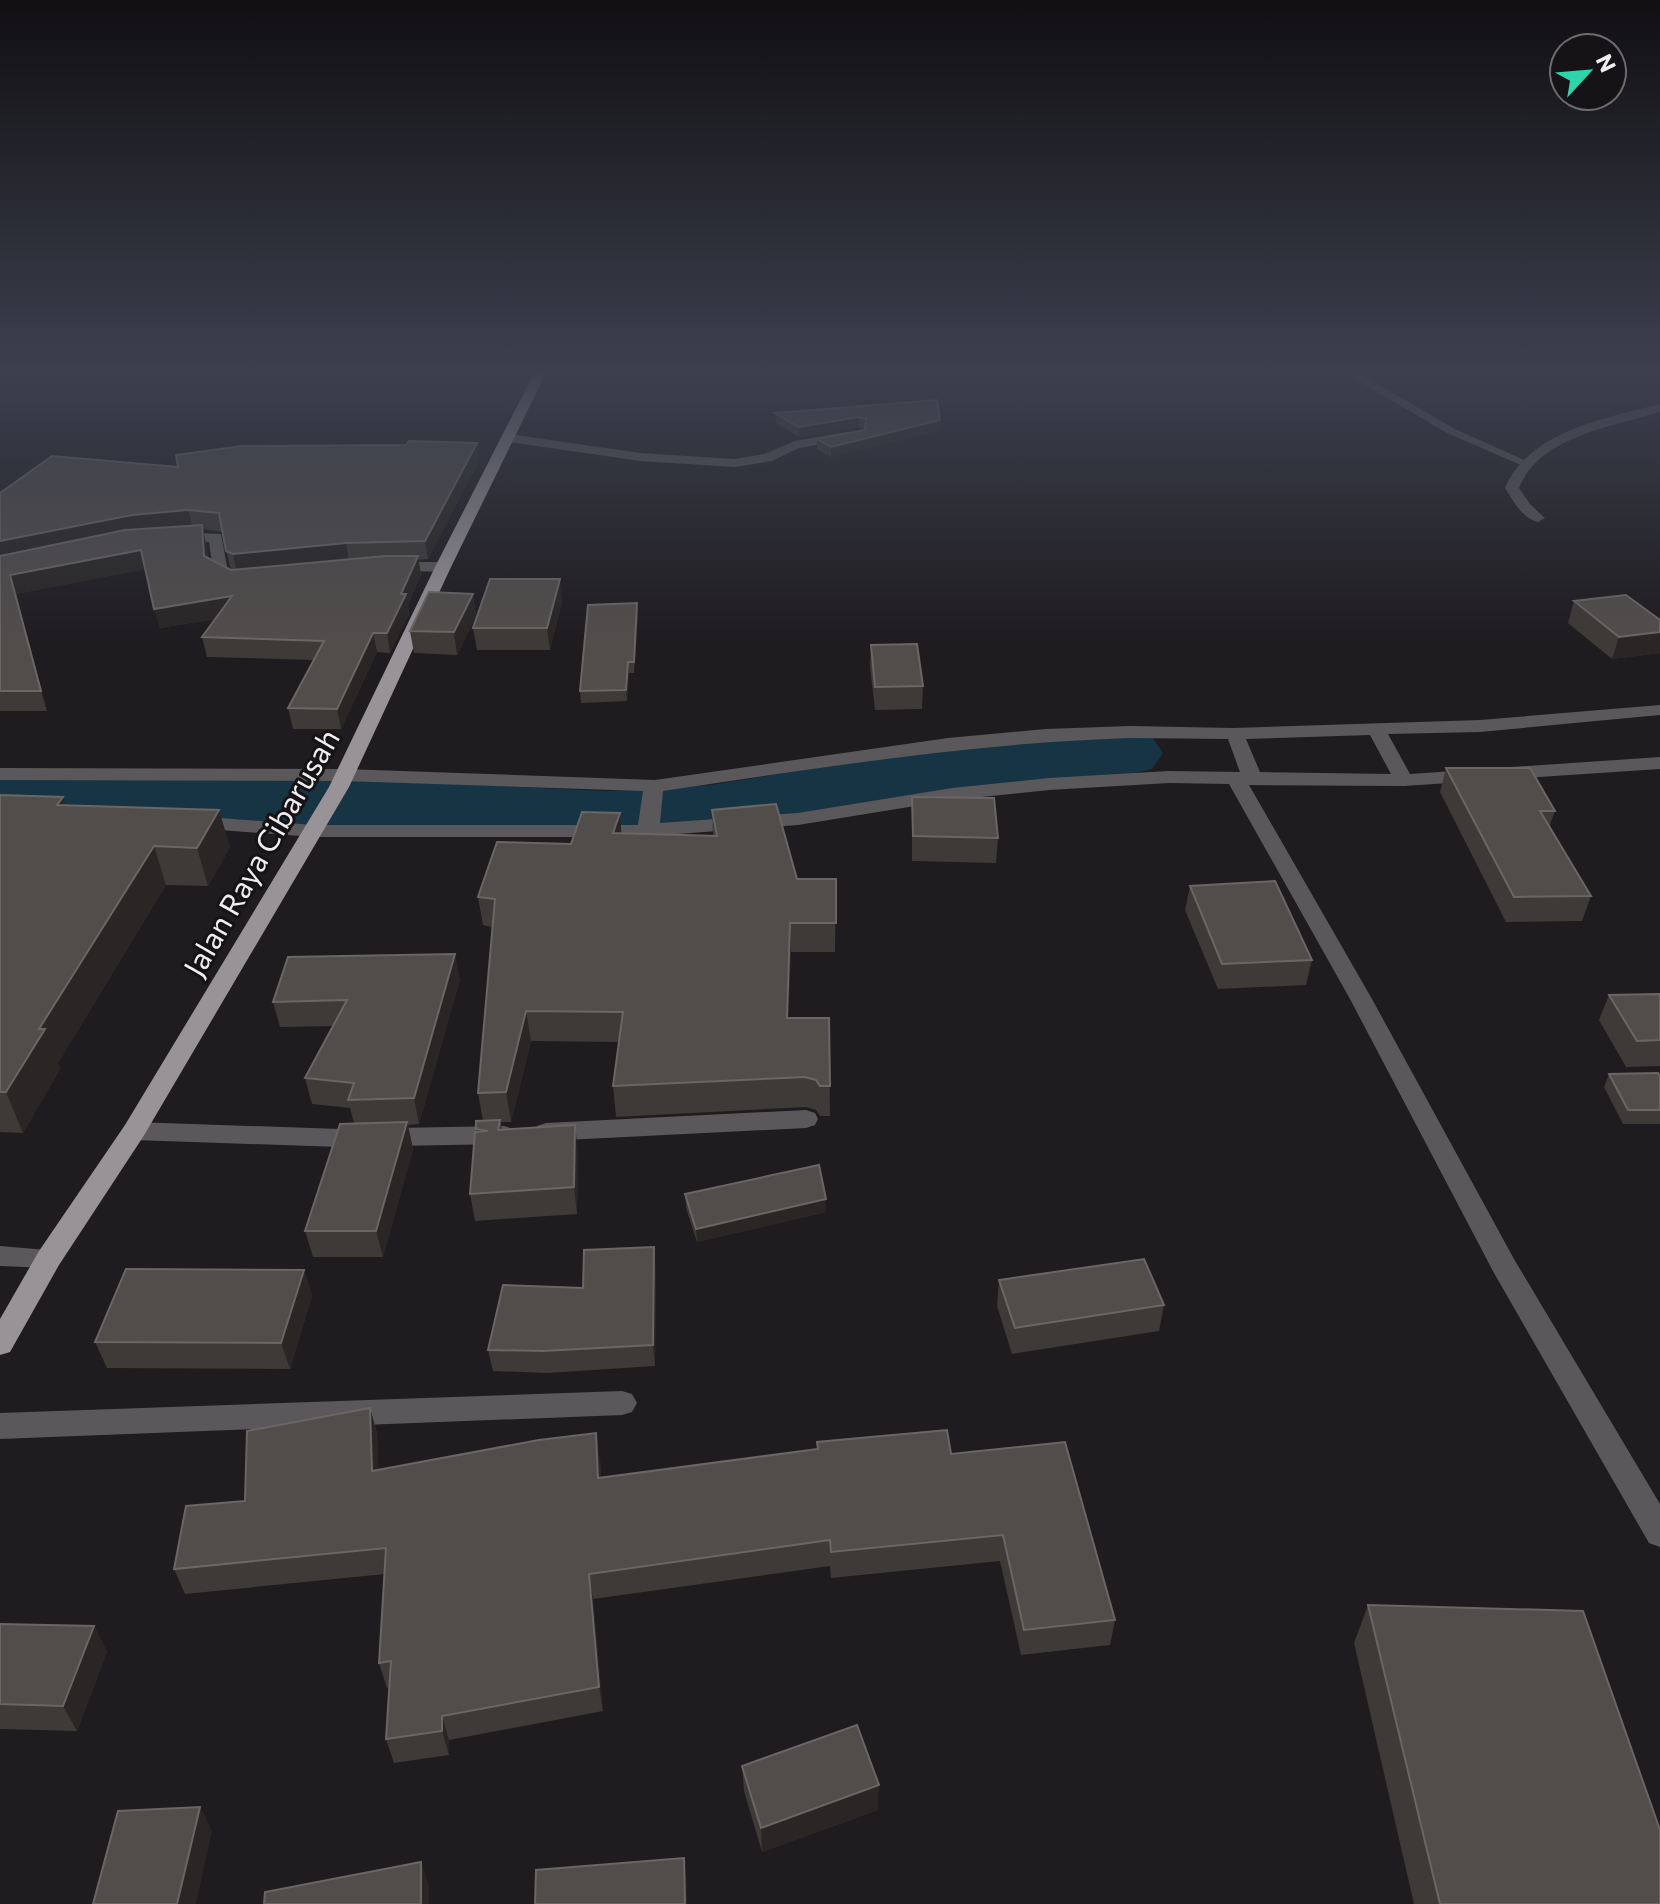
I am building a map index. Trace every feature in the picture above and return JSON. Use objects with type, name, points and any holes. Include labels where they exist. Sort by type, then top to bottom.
[{"type":"main road","name":"Jalan Raya Cibarusah","points":[[0,1344],[49,1258],[134,1131],[342,781],[443,567],[497,462]]},
{"type":"street","points":[[717,462],[742,462]]},
{"type":"street","points":[[1525,463],[1513,479],[1512,488],[1524,507],[1538,518]]},
{"type":"street","points":[[158,540],[200,535],[216,537],[220,575],[235,581],[250,580]]},
{"type":"street","points":[[372,569],[443,567]]},
{"type":"street","points":[[0,774],[342,781],[652,793],[948,744],[1046,735],[1238,741],[1380,736],[1660,710]]},
{"type":"street","points":[[1380,736],[1404,778]]},
{"type":"street","points":[[1238,741],[1247,777],[1361,999],[1504,1266],[1660,1533]]},
{"type":"street","points":[[166,821],[316,827],[649,828],[798,819],[952,794],[1049,784],[1169,777],[1404,778],[1660,763]]},
{"type":"street","points":[[649,828],[652,793]]},
{"type":"street","points":[[134,1131],[340,1138],[493,1135],[806,1119]]},
{"type":"street","points":[[0,1256],[49,1258]]},
{"type":"street","points":[[0,1426],[622,1403]]},
{"type":"building","points":[[44,462],[119,462],[178,467],[177,462],[467,462],[425,541],[346,543],[233,554],[226,551],[219,513],[188,510],[132,515],[0,541],[0,493]]},
{"type":"building","points":[[202,525],[204,556],[231,570],[385,556],[418,556],[401,594],[406,594],[387,633],[373,633],[337,709],[288,708],[324,641],[202,637],[232,596],[154,609],[141,550],[10,575],[41,691],[0,691],[0,556],[125,530]]},
{"type":"building","points":[[490,579],[560,579],[547,628],[473,628]]},
{"type":"building","points":[[429,592],[473,594],[454,632],[410,631]]},
{"type":"building","points":[[1626,595],[1660,620],[1660,632],[1619,637],[1574,601]]},
{"type":"building","points":[[637,603],[634,662],[628,662],[626,690],[580,691],[588,605]]},
{"type":"building","points":[[917,644],[923,686],[875,687],[871,645]]},
{"type":"building","points":[[1446,768],[1530,768],[1555,811],[1540,811],[1591,896],[1514,897]]},
{"type":"building","points":[[0,795],[63,797],[57,805],[219,810],[197,848],[154,846],[39,1029],[45,1029],[6,1092],[0,1092]]},
{"type":"building","points":[[912,797],[994,798],[998,838],[913,836]]},
{"type":"building","points":[[776,804],[797,879],[836,879],[836,923],[790,923],[787,1018],[829,1018],[830,1086],[820,1086],[816,1080],[805,1077],[613,1086],[623,1012],[526,1011],[506,1092],[478,1093],[495,899],[478,897],[497,842],[571,844],[582,812],[620,813],[613,833],[717,836],[712,810]]},
{"type":"building","points":[[1275,881],[1312,960],[1222,964],[1190,886]]},
{"type":"building","points":[[455,954],[414,1098],[348,1100],[354,1083],[305,1078],[347,1000],[273,1002],[288,957]]},
{"type":"building","points":[[1660,994],[1660,1040],[1637,1041],[1609,995]]},
{"type":"building","points":[[1658,1073],[1660,1110],[1628,1110],[1609,1074]]},
{"type":"building","points":[[500,1120],[498,1130],[575,1125],[574,1187],[470,1194],[475,1132],[488,1131],[476,1129],[476,1121]]},
{"type":"building","points":[[407,1122],[376,1231],[305,1231],[340,1124]]},
{"type":"building","points":[[819,1165],[826,1199],[696,1229],[685,1194]]},
{"type":"building","points":[[654,1247],[653,1345],[543,1351],[488,1350],[503,1285],[583,1288],[584,1250]]},
{"type":"building","points":[[1144,1259],[1164,1305],[1015,1328],[999,1280]]},
{"type":"building","points":[[126,1269],[304,1270],[281,1343],[95,1342]]},
{"type":"building","points":[[370,1408],[372,1471],[539,1440],[596,1433],[598,1478],[818,1449],[817,1442],[947,1430],[951,1454],[1065,1442],[1115,1620],[1024,1630],[1003,1535],[831,1552],[830,1540],[589,1574],[599,1687],[442,1716],[442,1731],[386,1739],[391,1661],[379,1663],[386,1548],[174,1569],[186,1506],[245,1501],[247,1431]]},
{"type":"building","points":[[1368,1605],[1583,1611],[1660,1830],[1660,1904],[1440,1904]]},
{"type":"building","points":[[0,1624],[94,1626],[63,1706],[0,1704]]},
{"type":"building","points":[[857,1725],[879,1785],[761,1828],[742,1766]]},
{"type":"building","points":[[200,1807],[177,1904],[93,1904],[118,1811]]},
{"type":"building","points":[[684,1858],[685,1904],[535,1904],[536,1870]]},
{"type":"building","points":[[421,1862],[421,1904],[264,1904],[265,1892]]},
{"type":"waterway","points":[[0,794],[175,801],[392,804],[606,814],[710,808],[970,766],[1126,753]]}]
